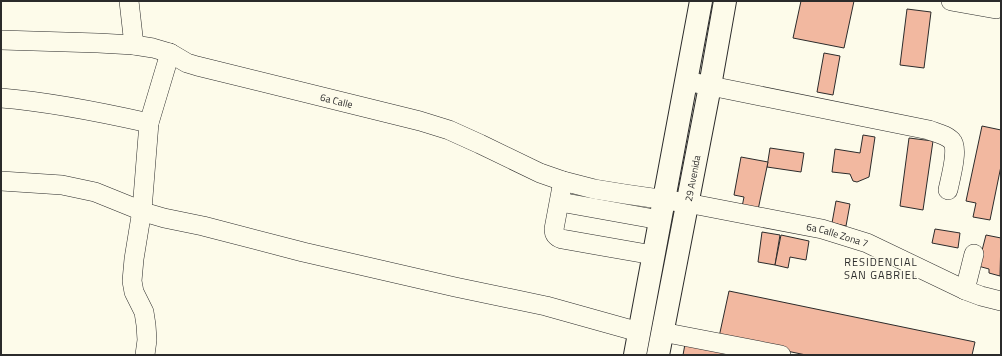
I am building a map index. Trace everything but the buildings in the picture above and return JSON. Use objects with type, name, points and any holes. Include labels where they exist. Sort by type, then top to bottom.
[{"type":"main road","points":[[635,355],[701,1]]},
{"type":"main road","name":"29 Avenida","points":[[658,355],[725,1]]},
{"type":"street","points":[[129,1],[134,45]]},
{"type":"street","points":[[951,1],[996,9]]},
{"type":"street","name":"6a Calle","points":[[1,40],[98,43],[134,45],[153,48],[170,53],[187,63],[197,66],[420,120],[449,130],[540,173],[563,181],[594,189],[664,199]]},
{"type":"street","points":[[145,355],[146,325],[144,312],[134,292],[132,280],[142,210],[149,123],[170,53]]},
{"type":"street","points":[[686,81],[929,130],[942,135],[953,141],[955,147],[948,190]]},
{"type":"street","points":[[1,98],[29,100],[82,108],[149,123]]},
{"type":"street","points":[[1,181],[62,184],[95,192],[164,218],[203,226],[303,252],[440,284],[546,306],[639,332]]},
{"type":"street","points":[[563,181],[554,229],[554,233],[559,238],[653,256]]},
{"type":"street","name":"6a Calle Zona 7","points":[[664,199],[822,229],[867,243],[965,290],[1001,302]]},
{"type":"street","points":[[560,202],[660,220]]},
{"type":"street","points":[[965,290],[974,254]]},
{"type":"street","points":[[662,332],[781,355]]},
{"type":"district","name":"RESIDENCIAL SAN GABRIEL","points":[[881,268]]}]
